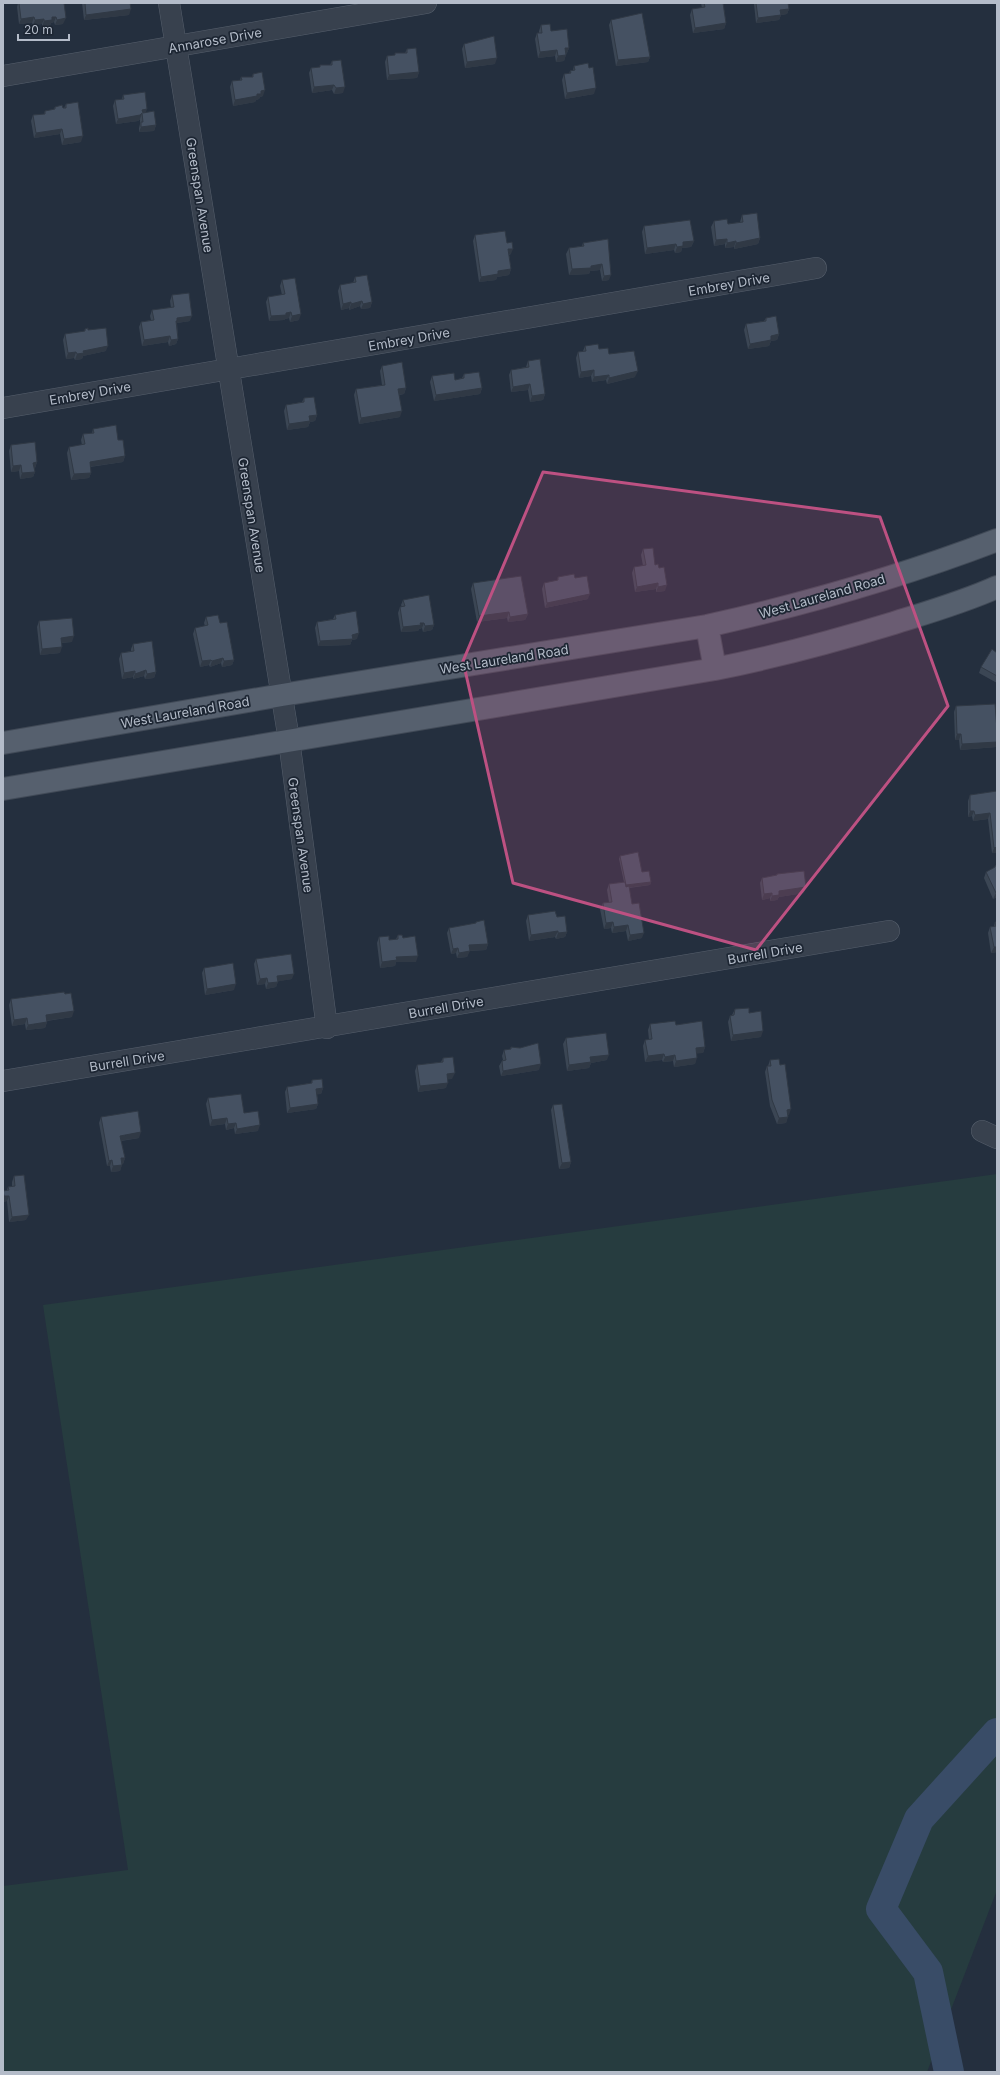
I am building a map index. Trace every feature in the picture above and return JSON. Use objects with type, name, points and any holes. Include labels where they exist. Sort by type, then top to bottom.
[{"type":"main road","name":"West Laureland Road","points":[[3,743],[282,695],[707,626],[770,612],[857,587],[947,559],[997,540]]},
{"type":"main road","points":[[3,789],[715,669],[763,659],[867,631],[928,613],[997,587]]},
{"type":"main road","points":[[707,626],[715,669]]},
{"type":"street","name":"Greenspan Avenue","points":[[168,3],[289,740],[327,1028]]},
{"type":"street","name":"Annarose Drive","points":[[3,76],[426,3]]},
{"type":"street","name":"Embrey Drive","points":[[3,408],[816,268]]},
{"type":"street","name":"Burrell Drive","points":[[3,1081],[327,1028],[889,931]]},
{"type":"highlighted area","points":[[543,472],[880,517],[948,706],[756,950],[513,883],[463,661]]},
{"type":"green space","points":[[997,1174],[997,1890],[927,2072],[3,2072],[3,1886],[128,1870],[43,1305]]},
{"type":"building","points":[[19,3],[64,3],[66,18],[57,20],[56,17],[52,17],[52,20],[44,21],[44,19],[35,20],[34,17],[21,19]]},
{"type":"building","points":[[85,3],[130,3],[131,9],[86,15]]},
{"type":"building","points":[[704,3],[723,3],[726,23],[695,28],[692,9],[705,7]]},
{"type":"building","points":[[756,3],[788,3],[789,9],[780,10],[781,15],[758,18]]},
{"type":"building","points":[[642,13],[650,57],[618,60],[611,20]]},
{"type":"building","points":[[550,24],[551,31],[567,29],[569,48],[565,48],[566,55],[558,56],[557,50],[540,52],[537,33],[542,33],[541,25]]},
{"type":"building","points":[[494,36],[497,58],[467,62],[464,44]]},
{"type":"building","points":[[416,48],[419,72],[389,75],[387,56],[395,55],[395,53],[407,53],[407,49]]},
{"type":"building","points":[[341,60],[345,87],[336,88],[334,85],[314,87],[311,68],[320,67],[320,65],[332,65],[332,61]]},
{"type":"building","points":[[588,63],[589,68],[593,67],[596,88],[567,93],[564,74],[571,73],[570,71],[575,70],[574,66]]},
{"type":"building","points":[[262,72],[265,90],[261,91],[261,94],[257,94],[257,96],[235,100],[232,81],[242,80],[241,77],[253,77],[253,74]]},
{"type":"building","points":[[145,92],[147,109],[142,110],[143,113],[154,111],[156,125],[141,127],[141,122],[143,122],[142,113],[140,115],[118,119],[115,100],[124,99],[123,95]]},
{"type":"building","points":[[78,102],[83,136],[64,139],[62,129],[36,133],[33,115],[45,114],[45,111],[55,109],[55,107],[62,105],[63,108],[66,108],[66,104]]},
{"type":"building","points":[[757,213],[760,238],[736,243],[736,241],[727,243],[727,239],[716,240],[714,221],[727,219],[728,224],[743,222],[742,215]]},
{"type":"building","points":[[690,220],[694,241],[683,242],[683,246],[677,247],[676,244],[647,248],[644,226]]},
{"type":"building","points":[[505,231],[507,243],[512,242],[513,249],[508,249],[511,269],[498,271],[498,274],[481,277],[475,235]]},
{"type":"building","points":[[608,239],[611,275],[604,276],[602,264],[591,266],[591,268],[572,269],[569,248],[584,246],[583,243]]},
{"type":"building","points":[[367,275],[372,302],[363,304],[362,301],[351,304],[351,302],[343,304],[340,285],[356,282],[355,277]]},
{"type":"building","points":[[295,278],[301,314],[292,316],[291,312],[286,313],[286,315],[271,316],[268,297],[285,294],[282,280]]},
{"type":"building","points":[[189,293],[192,316],[177,318],[178,339],[171,340],[170,336],[144,340],[141,322],[154,320],[152,310],[174,307],[172,295]]},
{"type":"building","points":[[776,316],[779,334],[771,336],[771,340],[750,344],[746,324],[766,321],[766,318]]},
{"type":"building","points":[[88,328],[88,330],[106,328],[108,346],[83,351],[84,353],[68,353],[65,334],[85,331],[85,329]]},
{"type":"building","points":[[598,344],[599,349],[608,348],[609,354],[634,351],[638,371],[609,378],[609,375],[594,377],[594,370],[581,372],[578,352],[586,351],[585,346]]},
{"type":"building","points":[[540,359],[545,394],[532,396],[530,384],[513,387],[511,370],[529,367],[528,361]]},
{"type":"building","points":[[402,362],[406,388],[398,389],[402,411],[361,418],[356,389],[385,385],[382,366]]},
{"type":"building","points":[[479,372],[482,388],[436,395],[432,376],[454,373],[455,380],[464,378],[464,374]]},
{"type":"building","points":[[314,397],[317,415],[309,416],[310,421],[289,424],[286,405],[304,402],[304,398]]},
{"type":"building","points":[[116,425],[118,440],[123,440],[125,456],[90,462],[91,473],[74,474],[69,447],[85,444],[83,434],[94,433],[93,429]]},
{"type":"building","points":[[35,442],[37,462],[33,463],[35,472],[22,473],[21,465],[13,466],[11,445]]},
{"type":"building","points":[[653,548],[655,565],[658,564],[659,568],[664,567],[667,585],[658,587],[658,583],[637,587],[634,567],[646,565],[643,549]]},
{"type":"building","points":[[574,574],[575,578],[587,576],[590,594],[547,603],[544,583],[558,580],[558,577]]},
{"type":"building","points":[[521,576],[528,614],[510,617],[509,612],[479,616],[473,583]]},
{"type":"building","points":[[429,595],[434,625],[425,626],[424,623],[420,623],[421,625],[403,627],[400,607],[405,606],[403,600]]},
{"type":"building","points":[[356,611],[359,633],[352,635],[353,639],[320,641],[317,622],[336,619],[335,615]]},
{"type":"building","points":[[218,615],[220,623],[227,622],[234,660],[224,661],[223,658],[212,661],[202,661],[195,628],[208,625],[206,617]]},
{"type":"building","points":[[72,618],[74,636],[61,638],[62,647],[42,649],[39,621]]},
{"type":"building","points":[[152,641],[156,672],[147,674],[146,670],[135,674],[135,671],[124,673],[121,653],[134,651],[133,644]]},
{"type":"building","points":[[992,649],[997,653],[997,676],[981,667]]},
{"type":"building","points":[[995,704],[997,742],[962,744],[961,734],[957,734],[956,706]]},
{"type":"building","points":[[997,791],[997,847],[994,848],[990,813],[975,815],[974,811],[970,811],[970,795]]},
{"type":"building","points":[[638,852],[642,872],[649,871],[651,882],[626,885],[620,856]]},
{"type":"building","points":[[997,865],[997,892],[996,893],[986,872]]},
{"type":"building","points":[[804,871],[806,887],[779,891],[779,895],[772,896],[772,893],[764,894],[762,878],[777,874]]},
{"type":"building","points":[[625,882],[626,887],[629,886],[632,904],[639,903],[644,933],[630,935],[628,925],[614,927],[613,922],[606,923],[603,903],[612,902],[609,884]]},
{"type":"building","points":[[555,911],[557,917],[565,916],[567,932],[558,933],[558,931],[531,935],[528,915]]},
{"type":"building","points":[[484,920],[488,944],[469,945],[470,951],[459,953],[458,948],[453,949],[449,928]]},
{"type":"building","points":[[995,922],[997,922],[997,947],[994,947],[990,927],[996,926]]},
{"type":"building","points":[[398,935],[402,935],[403,938],[415,936],[418,956],[396,957],[397,960],[382,962],[379,937],[389,936],[389,940],[398,939]]},
{"type":"building","points":[[291,954],[294,974],[277,976],[278,982],[268,983],[267,978],[260,979],[256,959]]},
{"type":"building","points":[[233,963],[236,984],[207,989],[204,968]]},
{"type":"building","points":[[64,992],[65,994],[71,993],[74,1011],[46,1015],[47,1022],[28,1025],[27,1018],[14,1020],[11,999]]},
{"type":"building","points":[[749,1008],[749,1013],[761,1011],[763,1031],[733,1035],[730,1016],[734,1015],[735,1009]]},
{"type":"building","points":[[675,1021],[676,1025],[702,1021],[705,1047],[696,1048],[697,1058],[676,1061],[675,1055],[665,1057],[664,1054],[648,1056],[645,1040],[652,1039],[650,1024]]},
{"type":"building","points":[[606,1033],[609,1055],[590,1057],[591,1062],[569,1065],[566,1038]]},
{"type":"building","points":[[538,1043],[541,1064],[503,1071],[502,1061],[506,1060],[504,1050],[511,1049],[511,1047],[520,1048]]},
{"type":"building","points":[[453,1057],[455,1073],[447,1074],[448,1083],[420,1086],[417,1065],[443,1062],[443,1058]]},
{"type":"building","points":[[779,1059],[780,1065],[785,1064],[791,1109],[787,1110],[788,1117],[779,1118],[772,1100],[767,1066],[771,1066],[770,1060]]},
{"type":"building","points":[[322,1079],[323,1088],[316,1089],[318,1104],[290,1108],[287,1087],[312,1083],[312,1080]]},
{"type":"building","points":[[241,1094],[244,1113],[258,1111],[260,1125],[237,1129],[236,1123],[228,1124],[227,1118],[212,1120],[208,1098]]},
{"type":"building","points":[[562,1104],[571,1162],[562,1163],[553,1105]]},
{"type":"building","points":[[138,1111],[141,1132],[120,1136],[125,1158],[121,1158],[122,1165],[113,1166],[112,1160],[109,1161],[101,1117]]},
{"type":"building","points":[[24,1175],[29,1215],[12,1217],[9,1196],[4,1196],[3,1191],[9,1190],[8,1187],[15,1186],[14,1176]]},
{"type":"waterway","points":[[949,2072],[928,1972],[881,1909],[919,1819],[997,1733]]}]
